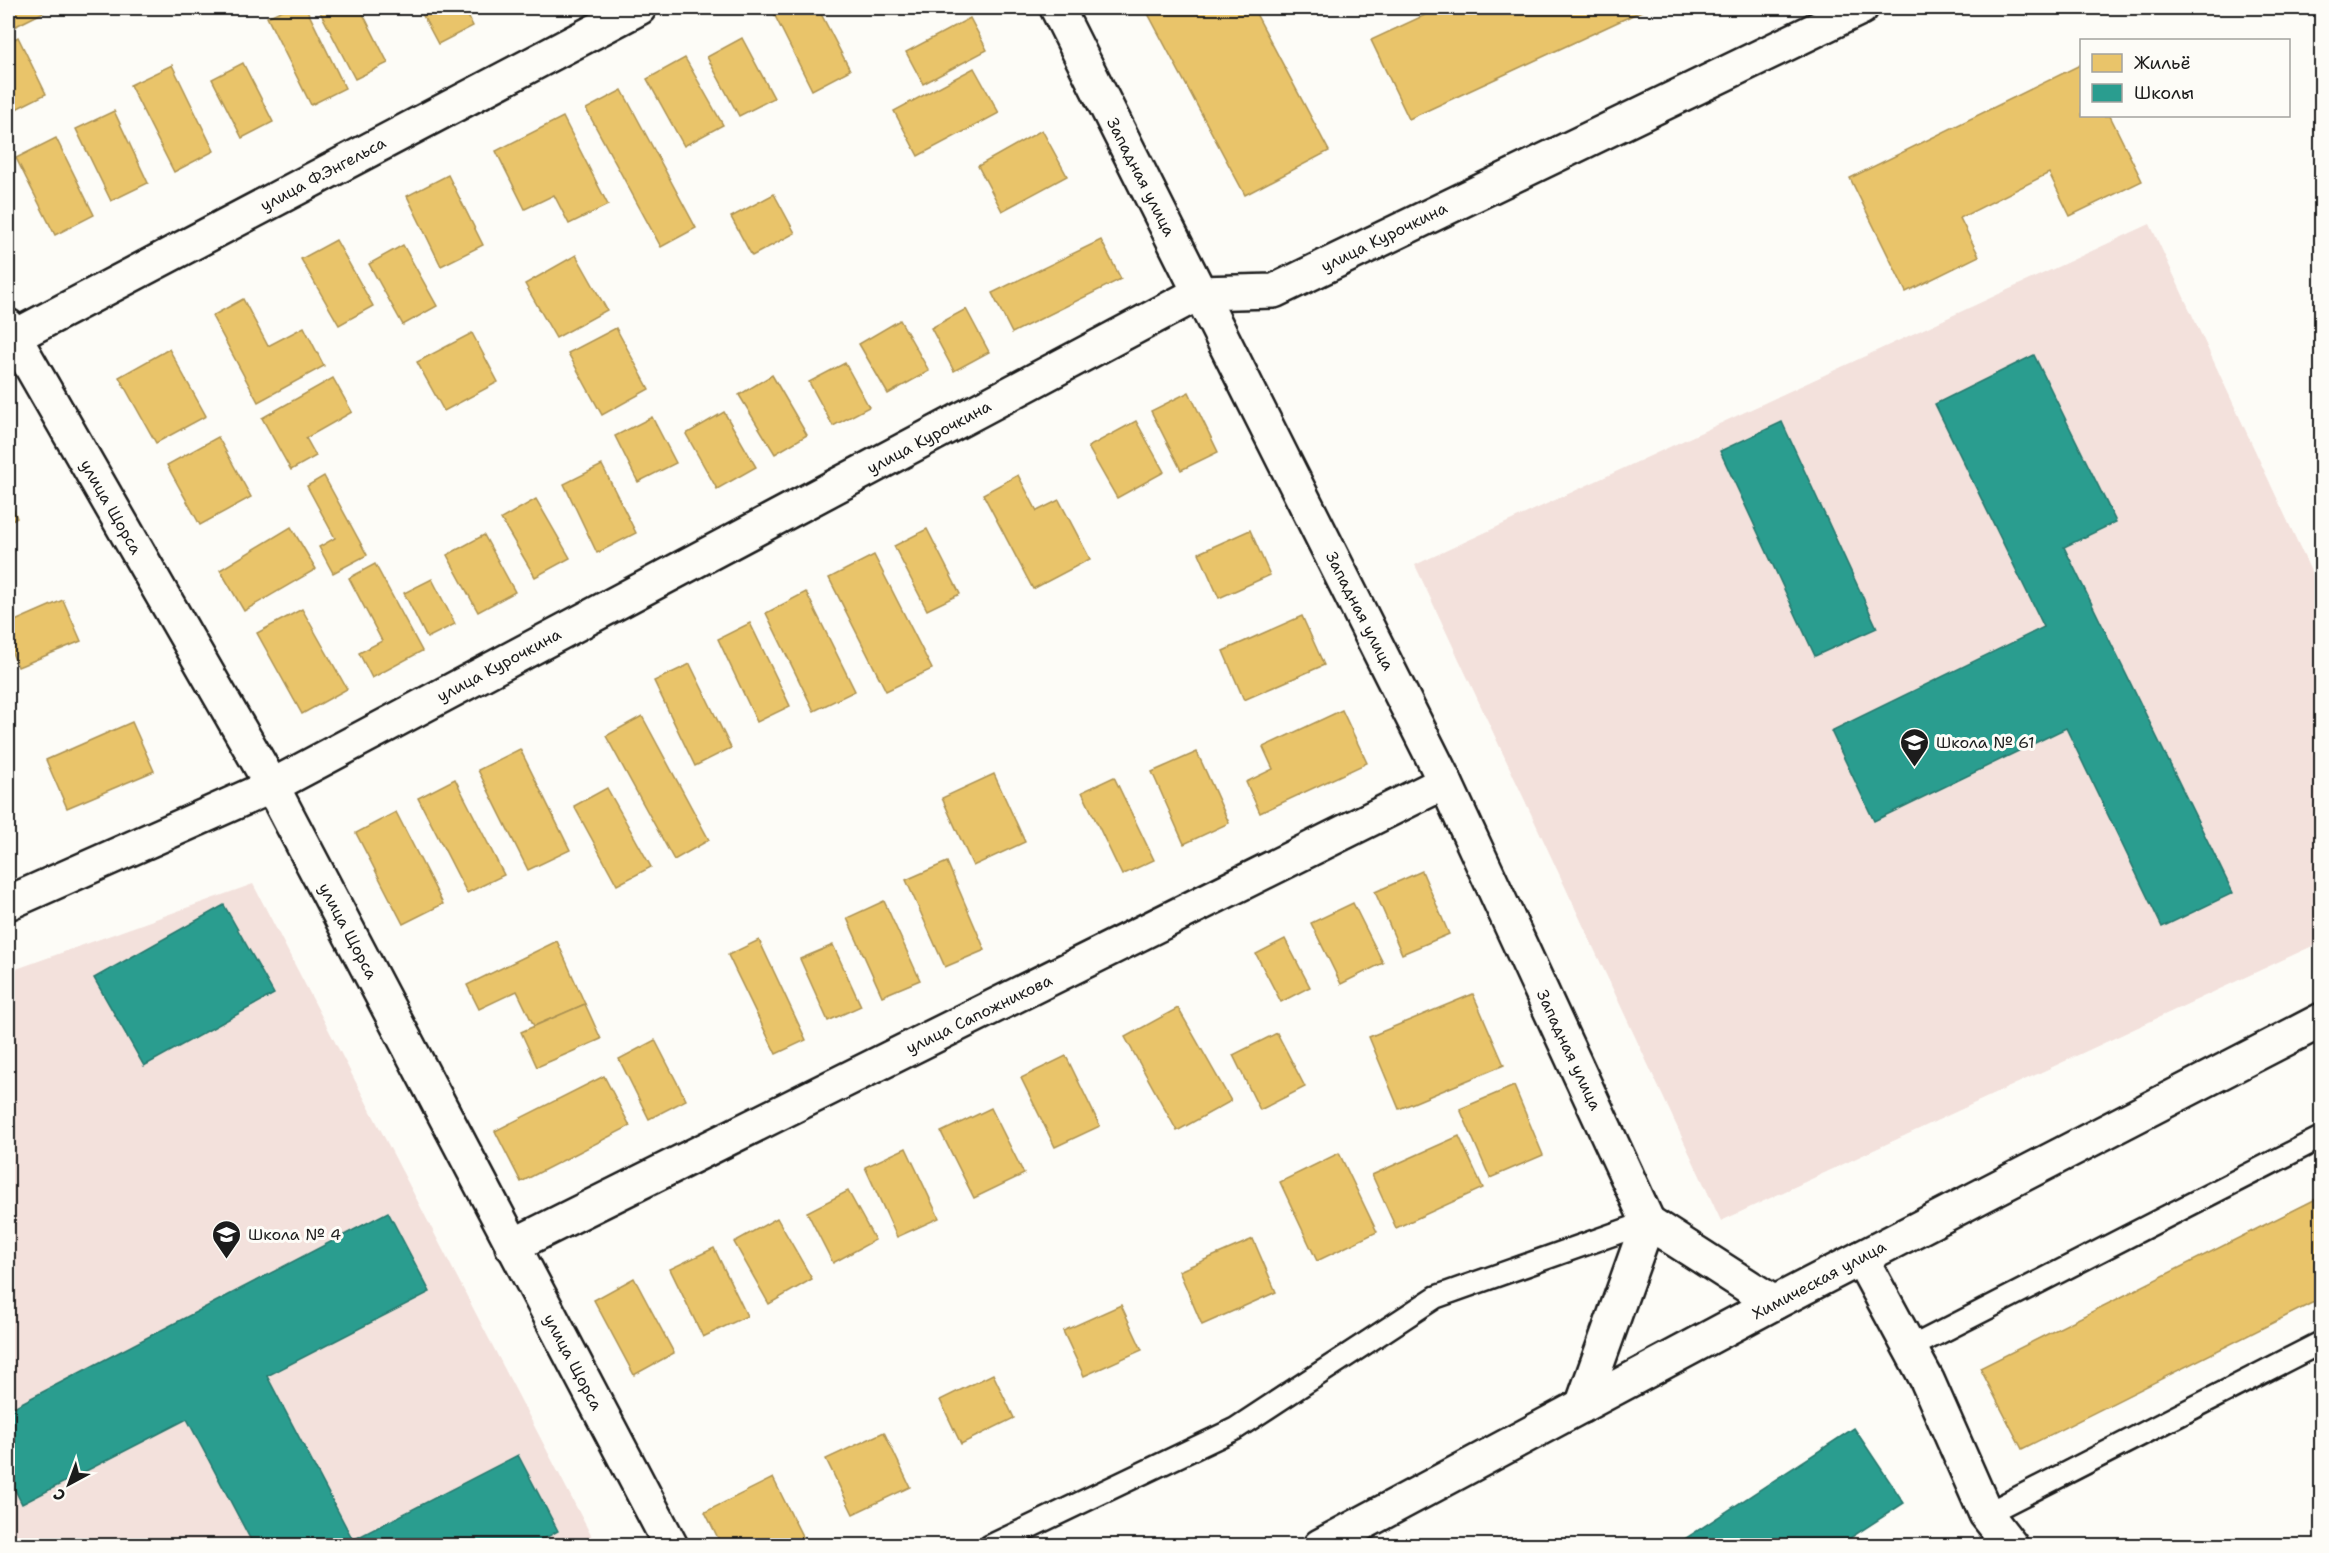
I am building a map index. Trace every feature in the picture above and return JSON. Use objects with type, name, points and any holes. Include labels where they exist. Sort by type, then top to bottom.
[{"type":"street","name":"улица Ф.Энгельса","points":[[9,334],[639,8]]},
{"type":"street","name":"Западная улица","points":[[1057,8],[1445,782],[1648,1222]]},
{"type":"street","name":"улица Курочкина","points":[[8,903],[272,786],[1199,293],[1274,291],[1861,8]]},
{"type":"street","name":"улица Щорса","points":[[9,334],[272,786],[671,1545]]},
{"type":"street","name":"улица Сапожникова","points":[[512,1246],[1445,782]]},
{"type":"street","name":"Химическая улица","points":[[1320,1545],[1861,1258],[2322,1020]]},
{"type":"street","points":[[1582,1406],[1648,1222],[1774,1304]]},
{"type":"street","points":[[1861,1258],[1927,1380],[1986,1514],[2011,1545]]},
{"type":"lane","points":[[1910,1348],[2322,1137]]},
{"type":"lane","points":[[990,1545],[1235,1429],[1436,1297],[1648,1222]]},
{"type":"lane","points":[[1986,1514],[2322,1342]]},
{"type":"shaded area","name":"Школа № 61","points":[[2150,224],[2321,593],[2321,942],[1721,1221],[1415,565]]},
{"type":"shaded area","name":"Школа № 4","points":[[253,884],[596,1545],[8,1546],[8,972]]},
{"type":"building: Жильё","points":[[8,8],[52,8],[8,30]]},
{"type":"building: Жильё","points":[[287,8],[306,8],[345,88],[311,105],[267,17]]},
{"type":"building: Жильё","points":[[318,8],[360,8],[388,63],[355,79]]},
{"type":"building: Жильё","points":[[419,8],[464,8],[473,26],[438,44]]},
{"type":"building: Жильё","points":[[771,8],[818,8],[850,70],[812,90]]},
{"type":"building: Жильё","points":[[1145,8],[1253,8],[1329,151],[1245,195]]},
{"type":"building: Жильё","points":[[1440,8],[1648,8],[1409,119],[1371,40]]},
{"type":"building: Жильё","points":[[970,18],[987,50],[923,84],[906,52]]},
{"type":"building: Жильё","points":[[18,37],[46,94],[8,113],[8,43]]},
{"type":"building: Жильё","points":[[742,38],[774,98],[739,116],[707,57]]},
{"type":"building: Жильё","points":[[685,58],[723,125],[684,146],[647,79]]},
{"type":"building: Жильё","points":[[243,63],[273,122],[242,138],[212,79]]},
{"type":"building: Жильё","points":[[172,65],[214,151],[174,172],[130,85]]},
{"type":"building: Жильё","points":[[2080,65],[2080,117],[2110,117],[2142,181],[2070,216],[2049,173],[1960,218],[1979,256],[1906,292],[1850,178]]},
{"type":"building: Жильё","points":[[974,68],[999,113],[918,156],[894,111]]},
{"type":"building: Жильё","points":[[622,90],[696,228],[661,247],[586,109]]},
{"type":"building: Жильё","points":[[114,111],[148,183],[111,201],[76,129]]},
{"type":"building: Жильё","points":[[563,117],[608,205],[569,224],[554,195],[525,209],[496,151]]},
{"type":"building: Жильё","points":[[1042,130],[1067,176],[1002,211],[978,166]]},
{"type":"building: Жильё","points":[[56,138],[94,215],[55,235],[16,158]]},
{"type":"building: Жильё","points":[[448,175],[483,245],[441,266],[407,196]]},
{"type":"building: Жильё","points":[[774,194],[795,233],[752,256],[731,217]]},
{"type":"building: Жильё","points":[[336,240],[373,306],[339,325],[301,259]]},
{"type":"building: Жильё","points":[[1101,240],[1121,279],[1012,333],[992,293]]},
{"type":"building: Жильё","points":[[403,245],[437,306],[403,325],[369,264]]},
{"type":"building: Жильё","points":[[576,255],[607,310],[556,338],[525,284]]},
{"type":"building: Жильё","points":[[243,299],[268,346],[304,327],[324,366],[258,402],[212,316]]},
{"type":"building: Жильё","points":[[966,309],[989,352],[954,371],[931,328]]},
{"type":"building: Жильё","points":[[900,320],[929,371],[888,394],[859,344]]},
{"type":"building: Жильё","points":[[616,328],[649,389],[602,415],[568,353]]},
{"type":"building: Жильё","points":[[472,333],[498,382],[444,411],[417,362]]},
{"type":"building: Жильё","points":[[169,349],[206,416],[156,443],[119,377]]},
{"type":"building: Жильё","points":[[845,363],[869,407],[833,426],[809,382]]},
{"type":"building: Жильё","points":[[772,375],[807,435],[775,454],[739,395]]},
{"type":"building: Жильё","points":[[333,378],[352,412],[306,438],[316,456],[291,470],[262,418]]},
{"type":"building: Жильё","points":[[1189,392],[1218,452],[1181,470],[1151,411]]},
{"type":"building: Жильё","points":[[724,412],[756,467],[717,489],[686,434]]},
{"type":"building: Жильё","points":[[652,417],[676,463],[638,482],[615,436]]},
{"type":"building: Жильё","points":[[1136,421],[1164,472],[1117,498],[1088,447]]},
{"type":"building: Жильё","points":[[218,437],[251,497],[200,525],[167,465]]},
{"type":"building: Жильё","points":[[602,465],[636,533],[597,553],[564,484]]},
{"type":"building: Жильё","points":[[1018,475],[1037,511],[1059,500],[1090,559],[1033,589],[983,494]]},
{"type":"building: Жильё","points":[[324,476],[367,555],[333,573],[319,547],[335,538],[307,486]]},
{"type":"building: Жильё","points":[[8,495],[17,518],[8,522]]},
{"type":"building: Жильё","points":[[536,499],[570,558],[535,577],[501,519]]},
{"type":"building: Жильё","points":[[291,527],[316,569],[244,611],[220,570]]},
{"type":"building: Жильё","points":[[927,529],[960,594],[927,610],[894,546]]},
{"type":"building: Жильё","points":[[1250,530],[1270,575],[1219,598],[1199,553]]},
{"type":"building: Жильё","points":[[484,535],[515,592],[478,612],[447,555]]},
{"type":"building: Жильё","points":[[874,555],[932,669],[886,691],[829,578]]},
{"type":"building: Жильё","points":[[375,564],[422,651],[372,678],[359,653],[382,641],[349,578]]},
{"type":"building: Жильё","points":[[432,579],[455,624],[427,638],[404,593]]},
{"type":"building: Жильё","points":[[806,592],[855,691],[814,711],[766,613]]},
{"type":"building: Жильё","points":[[63,600],[81,641],[18,667],[8,643],[8,624]]},
{"type":"building: Жильё","points":[[302,609],[347,689],[302,714],[257,633]]},
{"type":"building: Жильё","points":[[1302,616],[1324,665],[1244,700],[1223,651]]},
{"type":"building: Жильё","points":[[750,623],[790,706],[757,722],[718,639]]},
{"type":"building: Жильё","points":[[690,664],[731,748],[695,766],[654,681]]},
{"type":"building: Жильё","points":[[1342,710],[1367,763],[1260,813],[1246,782],[1273,769],[1263,747]]},
{"type":"building: Жильё","points":[[642,716],[709,840],[674,860],[606,736]]},
{"type":"building: Жильё","points":[[132,722],[154,771],[67,808],[46,760]]},
{"type":"building: Жильё","points":[[520,749],[570,850],[528,870],[478,770]]},
{"type":"building: Жильё","points":[[1197,752],[1229,823],[1184,844],[1152,772]]},
{"type":"building: Жильё","points":[[994,774],[1025,842],[973,866],[942,798]]},
{"type":"building: Жильё","points":[[1114,777],[1154,860],[1122,875],[1082,792]]},
{"type":"building: Жильё","points":[[455,779],[504,875],[467,893],[418,798]]},
{"type":"building: Жильё","points":[[607,788],[651,867],[617,885],[574,806]]},
{"type":"building: Жильё","points":[[396,812],[443,904],[403,924],[356,833]]},
{"type":"building: Жильё","points":[[947,862],[985,950],[945,967],[906,880]]},
{"type":"building: Жильё","points":[[1422,871],[1449,934],[1402,954],[1375,892]]},
{"type":"building: Жильё","points":[[884,901],[920,980],[882,996],[847,918]]},
{"type":"building: Жильё","points":[[1353,903],[1383,963],[1341,984],[1311,923]]},
{"type":"building: Жильё","points":[[1285,939],[1310,987],[1281,1002],[1256,954]]},
{"type":"building: Жильё","points":[[759,940],[806,1040],[776,1054],[728,955]]},
{"type":"building: Жильё","points":[[557,941],[585,1004],[534,1026],[517,991],[479,1009],[467,985]]},
{"type":"building: Жильё","points":[[833,945],[861,1006],[828,1021],[800,959]]},
{"type":"building: Жильё","points":[[1473,994],[1504,1065],[1399,1109],[1369,1037]]},
{"type":"building: Жильё","points":[[585,1004],[601,1039],[537,1067],[521,1032]]},
{"type":"building: Жильё","points":[[1178,1008],[1231,1101],[1177,1131],[1125,1037]]},
{"type":"building: Жильё","points":[[1277,1033],[1305,1087],[1260,1110],[1233,1055]]},
{"type":"building: Жильё","points":[[655,1040],[686,1100],[649,1119],[619,1059]]},
{"type":"building: Жильё","points":[[1066,1056],[1100,1126],[1055,1147],[1021,1078]]},
{"type":"building: Жильё","points":[[604,1076],[630,1126],[521,1182],[495,1131]]},
{"type":"building: Жильё","points":[[1514,1086],[1543,1155],[1490,1178],[1460,1109]]},
{"type":"building: Жильё","points":[[991,1108],[1024,1174],[974,1198],[941,1132]]},
{"type":"building: Жильё","points":[[1459,1136],[1483,1188],[1396,1228],[1372,1175]]},
{"type":"building: Жильё","points":[[906,1148],[939,1218],[897,1237],[865,1167]]},
{"type":"building: Жильё","points":[[1339,1153],[1377,1232],[1317,1261],[1280,1182]]},
{"type":"building: Жильё","points":[[848,1191],[875,1240],[833,1263],[807,1212]]},
{"type":"building: Жильё","points":[[2322,1196],[2322,1298],[2022,1449],[1980,1368]]},
{"type":"building: Жильё","points":[[777,1218],[812,1279],[769,1304],[734,1242]]},
{"type":"building: Жильё","points":[[1253,1239],[1276,1292],[1202,1325],[1179,1271]]},
{"type":"building: Жильё","points":[[714,1248],[747,1316],[703,1337],[670,1269]]},
{"type":"building: Жильё","points":[[634,1278],[674,1353],[634,1375],[594,1300]]},
{"type":"building: Жильё","points":[[1121,1305],[1142,1350],[1084,1376],[1063,1331]]},
{"type":"building: Жильё","points":[[993,1374],[1014,1418],[961,1444],[940,1400]]},
{"type":"building: Жильё","points":[[884,1432],[910,1487],[853,1514],[826,1459]]},
{"type":"building: Жильё","points":[[773,1478],[804,1540],[793,1546],[722,1546],[705,1512]]},
{"type":"building: Школы","points":[[2034,355],[2116,522],[2064,547],[2233,893],[2162,927],[2066,728],[1874,821],[1831,731],[2044,627],[1935,404]]},
{"type":"building: Школы","points":[[1782,422],[1877,628],[1815,656],[1720,451]]},
{"type":"building: Школы","points":[[224,905],[274,994],[144,1066],[94,978]]},
{"type":"building: Школы","points":[[388,1212],[430,1292],[267,1376],[353,1540],[518,1455],[558,1531],[531,1546],[254,1546],[187,1419],[22,1504],[8,1476],[8,1410]]},
{"type":"building: Школы","points":[[1854,1428],[1904,1503],[1838,1546],[1674,1546]]},
{"type":"place","name":"Школа № 61","points":[[1915,768]]},
{"type":"place","name":"Школа № 4","points":[[227,1260]]}]
